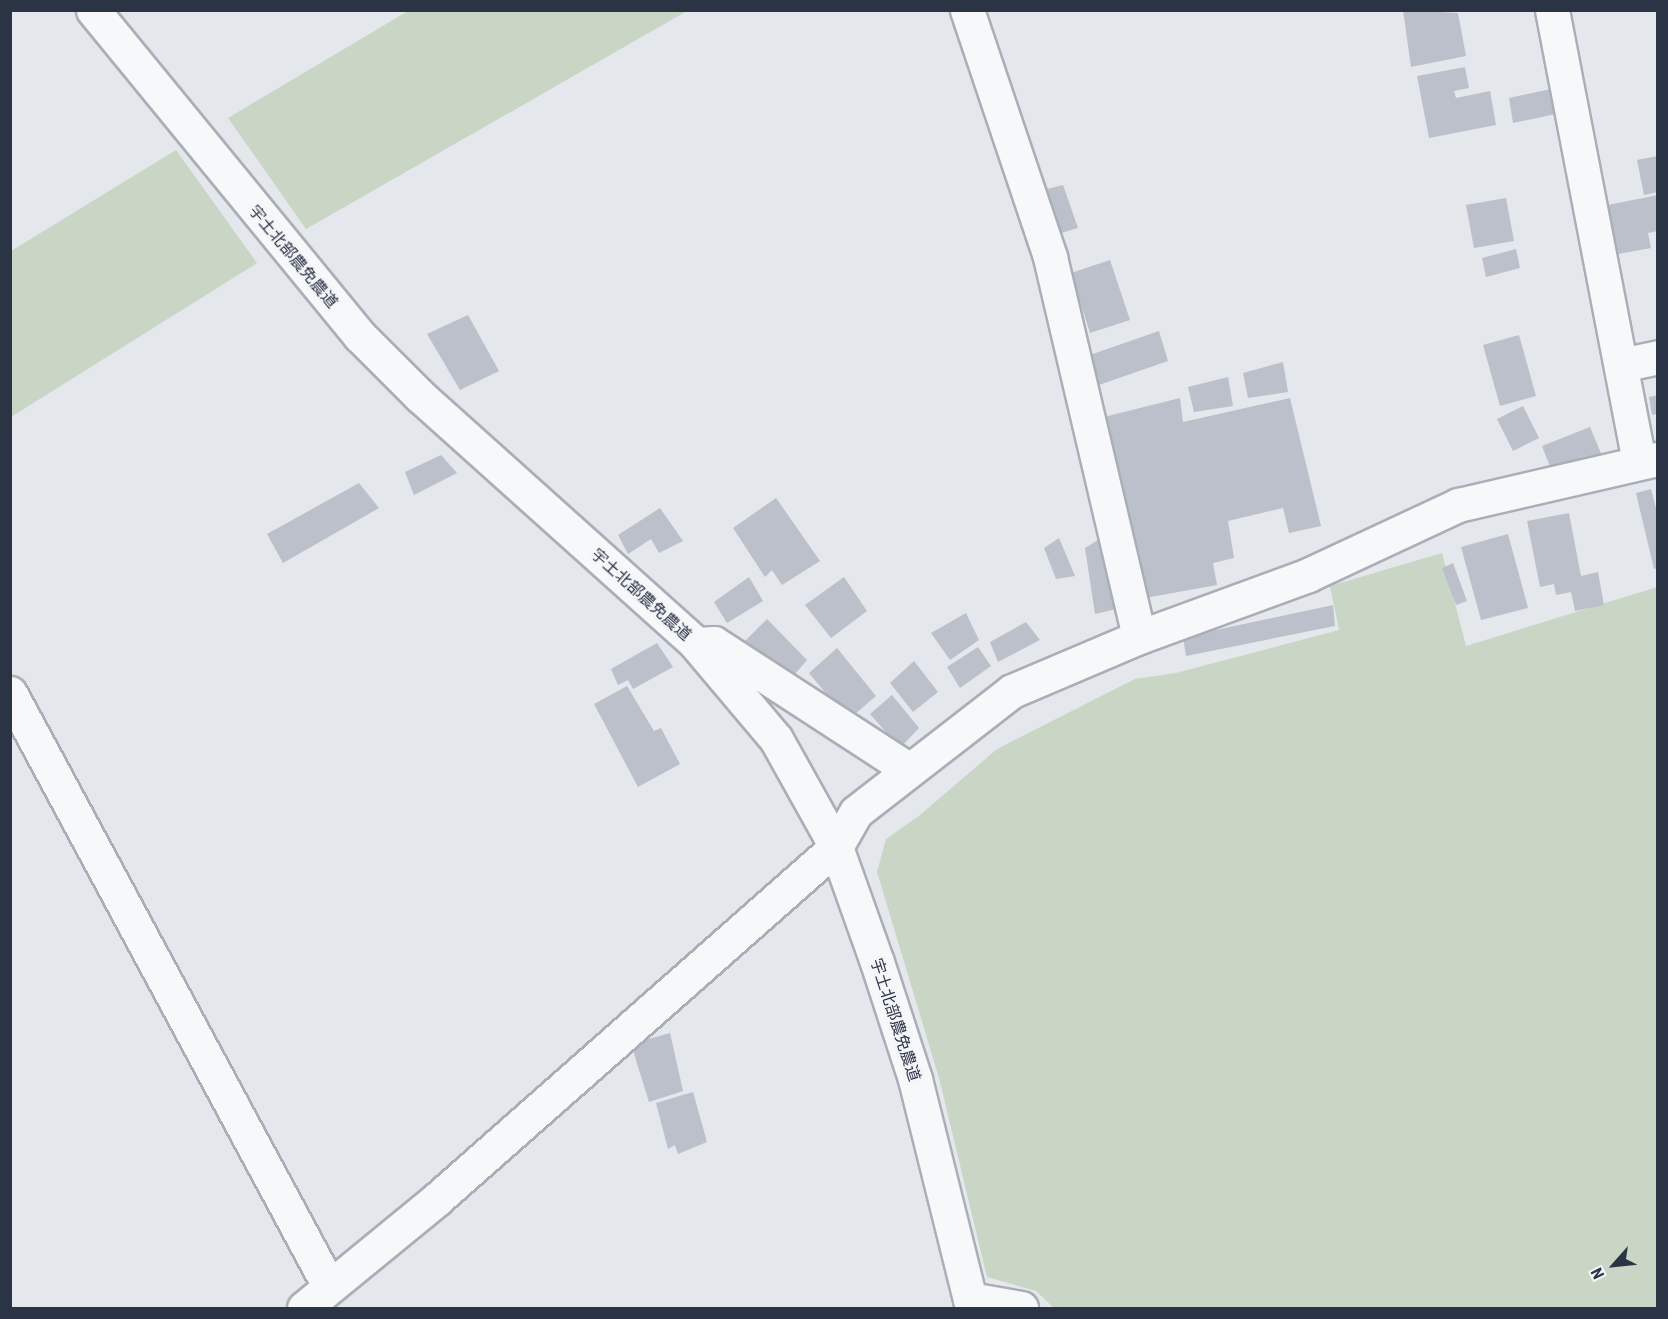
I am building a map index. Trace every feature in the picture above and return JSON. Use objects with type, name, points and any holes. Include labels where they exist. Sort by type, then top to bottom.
[{"type":"street","name":"宇土北部農免農道","points":[[93,10],[360,336],[420,396],[696,644],[776,739],[836,848],[915,1078],[971,1304]]},
{"type":"street","points":[[967,10],[1050,257],[1139,637]]},
{"type":"street","points":[[304,1308],[437,1199],[836,848],[856,812],[908,769],[1012,691],[1139,637],[1308,575],[1458,506],[1648,460],[1621,365],[1552,10]]},
{"type":"street","points":[[1621,365],[1658,357]]},
{"type":"street","points":[[696,644],[714,643],[908,769]]},
{"type":"street","points":[[10,693],[329,1286]]},
{"type":"street","points":[[971,1304],[1021,1308]]},
{"type":"green space","points":[[408,11],[687,11],[306,229],[228,118]]},
{"type":"green space","points":[[176,150],[257,263],[11,417],[11,251]]},
{"type":"green space","points":[[1442,553],[1466,646],[1657,587],[1657,1308],[1054,1308],[1036,1291],[987,1277],[939,1078],[877,872],[886,839],[920,815],[997,749],[1135,679],[1176,673],[1339,630],[1330,586]]},
{"type":"building","points":[[1403,10],[1458,13],[1466,56],[1411,67]]},
{"type":"building","points":[[1465,67],[1469,88],[1454,91],[1456,98],[1490,91],[1496,125],[1429,138],[1417,76]]},
{"type":"building","points":[[1551,89],[1556,114],[1513,123],[1509,98]]},
{"type":"building","points":[[1658,156],[1658,192],[1644,195],[1637,160]]},
{"type":"building","points":[[1063,185],[1078,228],[1054,235],[1039,191]]},
{"type":"building","points":[[1658,195],[1658,231],[1648,233],[1651,248],[1613,255],[1603,206]]},
{"type":"building","points":[[1506,198],[1514,241],[1474,248],[1466,205]]},
{"type":"building","points":[[1516,249],[1520,268],[1486,277],[1482,258]]},
{"type":"building","points":[[1110,260],[1130,320],[1090,333],[1071,273]]},
{"type":"building","points":[[468,315],[499,371],[460,390],[427,334]]},
{"type":"building","points":[[1159,331],[1168,361],[1096,386],[1087,356]]},
{"type":"building","points":[[1519,335],[1536,396],[1500,406],[1483,345]]},
{"type":"building","points":[[1283,362],[1288,392],[1248,398],[1243,373]]},
{"type":"building","points":[[1228,377],[1233,406],[1194,412],[1188,387]]},
{"type":"building","points":[[1658,395],[1658,414],[1652,415],[1649,397]]},
{"type":"building","points":[[1180,398],[1183,422],[1290,398],[1321,526],[1289,533],[1283,508],[1228,521],[1234,558],[1213,563],[1217,585],[1145,598],[1104,417]]},
{"type":"building","points":[[1523,406],[1539,438],[1513,451],[1497,419]]},
{"type":"building","points":[[1590,427],[1603,458],[1554,477],[1542,446]]},
{"type":"building","points":[[441,455],[457,473],[414,495],[405,472]]},
{"type":"building","points":[[359,483],[379,508],[283,563],[267,534]]},
{"type":"building","points":[[1651,489],[1658,516],[1658,568],[1654,569],[1636,493]]},
{"type":"building","points":[[776,498],[820,561],[782,585],[772,570],[765,577],[733,528]]},
{"type":"building","points":[[660,508],[683,541],[659,553],[651,539],[628,554],[618,535]]},
{"type":"building","points":[[1569,513],[1581,576],[1598,572],[1604,605],[1575,611],[1571,592],[1556,595],[1554,584],[1540,587],[1527,521]]},
{"type":"building","points":[[1508,534],[1528,608],[1481,620],[1461,547]]},
{"type":"building","points":[[1106,535],[1121,608],[1095,614],[1085,548]]},
{"type":"building","points":[[1059,538],[1075,576],[1056,579],[1044,548]]},
{"type":"building","points":[[1453,563],[1467,601],[1456,605],[1442,568]]},
{"type":"building","points":[[749,577],[763,601],[727,623],[714,602]]},
{"type":"building","points":[[844,577],[867,611],[831,638],[805,605]]},
{"type":"building","points":[[1333,605],[1335,626],[1186,656],[1183,637]]},
{"type":"building","points":[[966,613],[979,640],[950,660],[931,633]]},
{"type":"building","points":[[767,619],[807,660],[789,681],[741,645]]},
{"type":"building","points":[[1026,622],[1040,640],[998,662],[990,642]]},
{"type":"building","points":[[657,643],[673,667],[633,689],[628,680],[618,685],[611,669]]},
{"type":"building","points":[[978,647],[991,666],[960,688],[947,667]]},
{"type":"building","points":[[837,648],[876,696],[848,720],[809,673]]},
{"type":"building","points":[[914,661],[938,692],[913,712],[890,683]]},
{"type":"building","points":[[627,686],[654,731],[661,728],[680,764],[638,787],[594,704]]},
{"type":"building","points":[[892,695],[919,728],[900,748],[870,714]]},
{"type":"building","points":[[670,1033],[683,1091],[649,1102],[631,1044]]},
{"type":"building","points":[[693,1092],[707,1142],[678,1154],[675,1145],[668,1149],[656,1103]]}]
